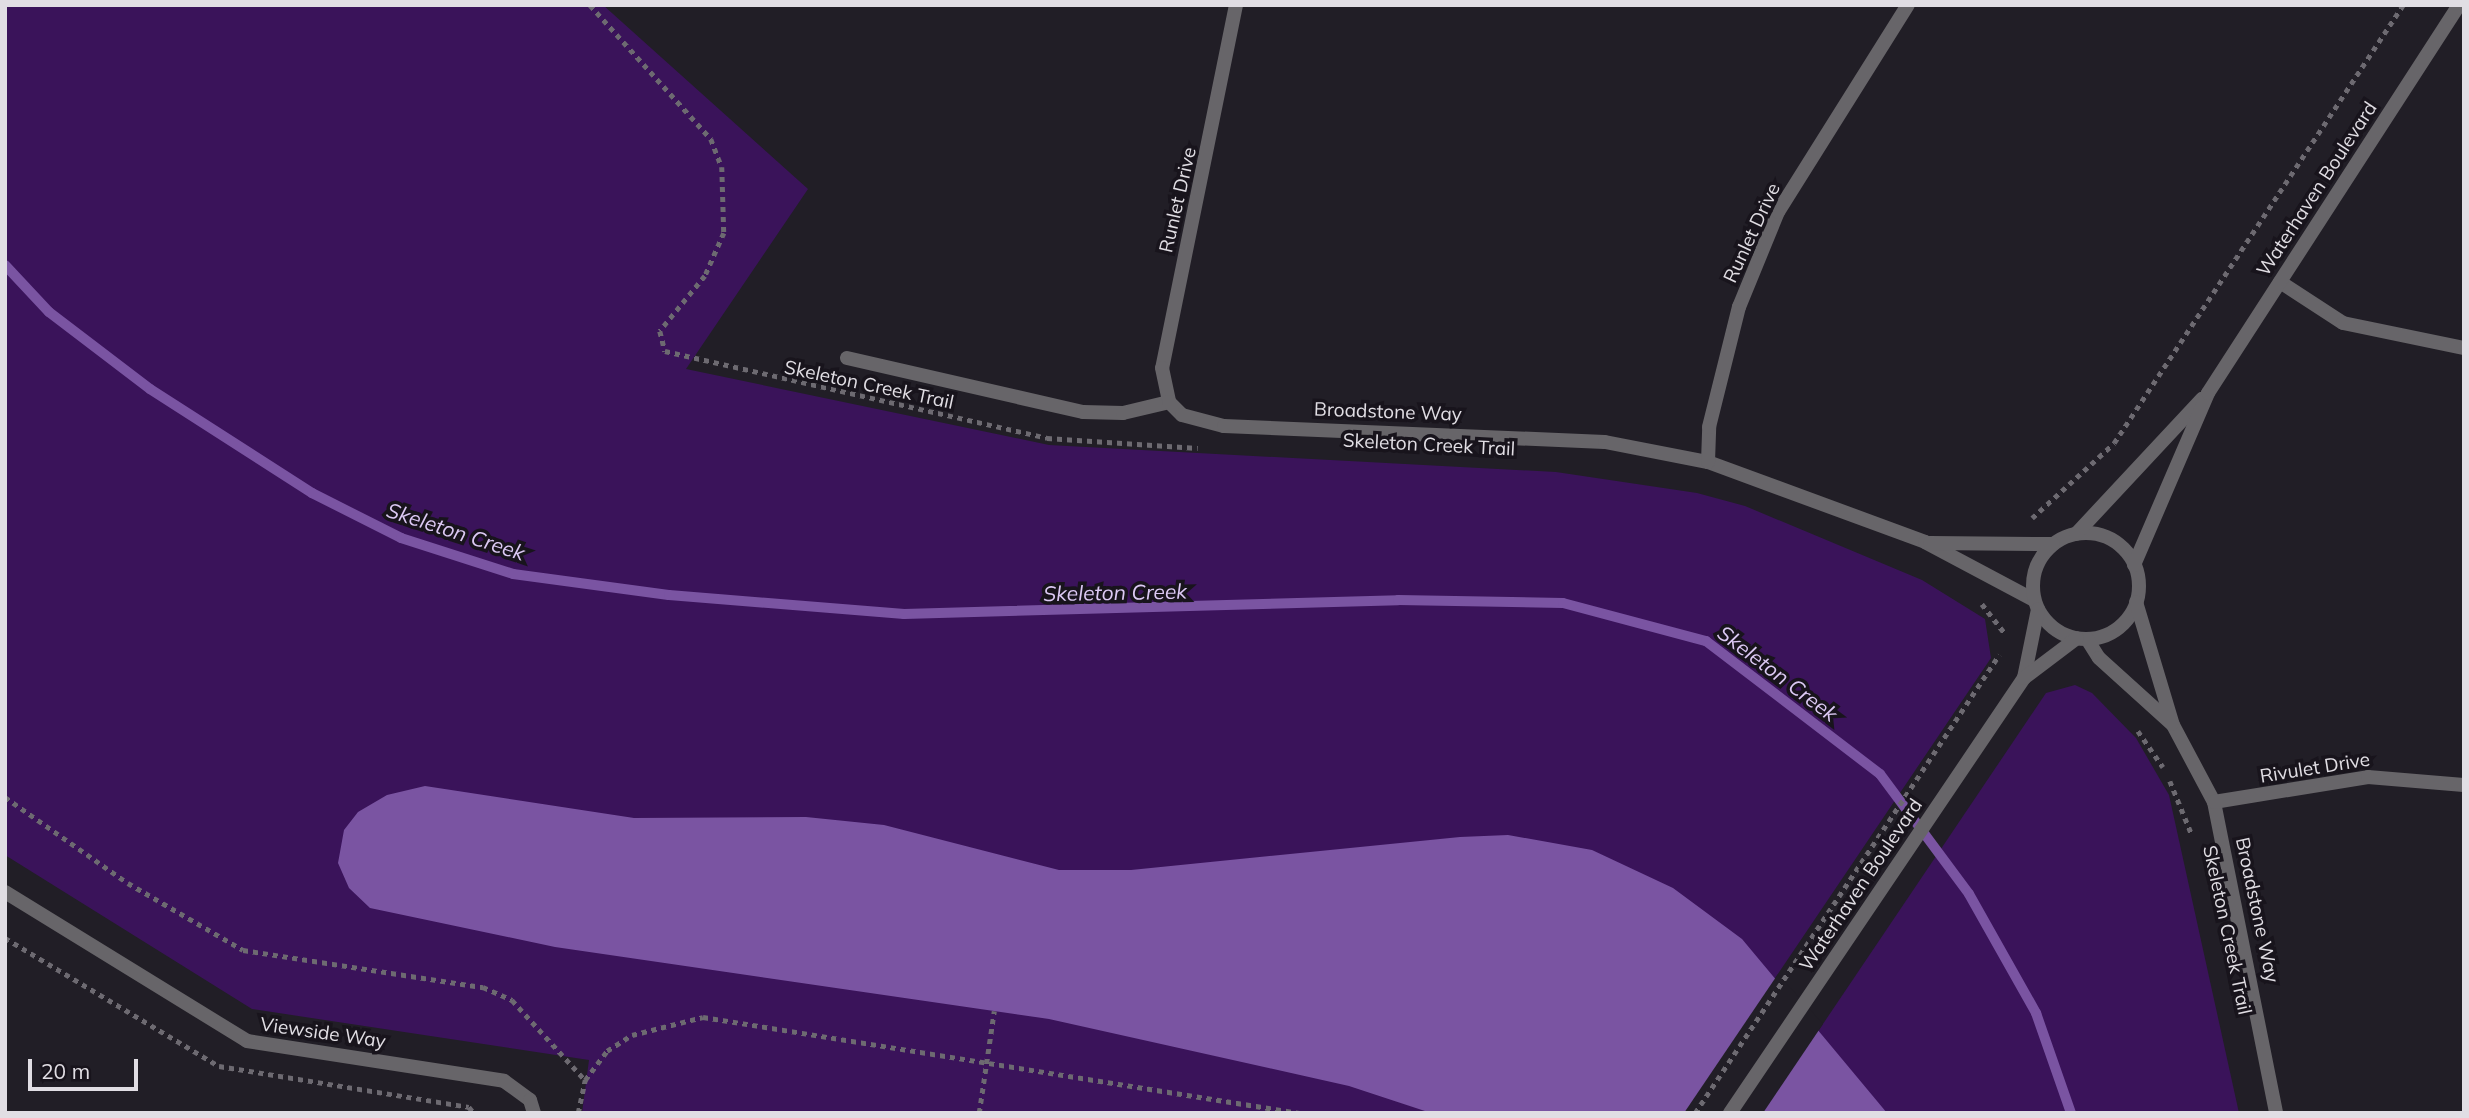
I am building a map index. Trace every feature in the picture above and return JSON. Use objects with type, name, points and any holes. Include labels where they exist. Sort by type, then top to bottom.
[{"type":"street","name":"Runlet Drive","points":[[1169,402],[1163,387],[1165,348],[1236,5]]},
{"type":"street","name":"Runlet Drive","points":[[1708,462],[1709,427],[1739,307],[1778,212],[1908,5]]},
{"type":"street","name":"Waterhaven Boulevard","points":[[2134,565],[2208,393],[2459,5]]},
{"type":"street","points":[[2280,282],[2343,323],[2464,348]]},
{"type":"street","points":[[846,358],[1083,412],[1123,414],[1169,402]]},
{"type":"street","name":"Waterhaven Boulevard","points":[[2076,534],[2208,393]]},
{"type":"street","name":"Broadstone Way","points":[[1169,402],[1182,415],[1224,426],[1605,442],[1708,462],[1925,542],[2036,604]]},
{"type":"street","points":[[2076,534],[2113,541],[2134,565],[2136,602],[2113,631],[2082,638],[2054,628],[2036,604],[2034,576],[2053,544],[2076,534]]},
{"type":"street","name":"Broadstone Way","points":[[1925,542],[2053,544]]},
{"type":"street","name":"Broadstone Way","points":[[2136,602],[2173,725],[2214,802],[2276,1113]]},
{"type":"street","name":"Waterhaven Boulevard","points":[[2024,678],[2036,604]]},
{"type":"street","name":"Broadstone Way","points":[[2082,638],[2099,658],[2173,725]]},
{"type":"street","name":"Waterhaven Boulevard","points":[[1730,1113],[2024,678],[2082,638]]},
{"type":"street","name":"Rivulet Drive","points":[[2214,802],[2368,777],[2464,785]]},
{"type":"street","name":"Viewside Way","points":[[5,892],[247,1041],[495,1079],[517,1088],[534,1113]]},
{"type":"path","name":"Skeleton Creek Trail","points":[[590,5],[711,139],[722,167],[724,233],[705,276],[660,331],[665,351],[1047,438],[1214,449]]},
{"type":"path","points":[[2008,545],[2015,521],[2027,522],[2114,443],[2403,5]]},
{"type":"path","points":[[1980,603],[1993,579]]},
{"type":"path","points":[[1969,597],[1980,603],[2004,634],[2029,644]]},
{"type":"path","points":[[1695,1113],[1997,662]]},
{"type":"path","name":"Skeleton Creek Trail","points":[[2133,725],[2167,773],[2194,841]]},
{"type":"path","points":[[5,797],[128,883],[243,950],[484,987],[512,1000],[584,1080]]},
{"type":"path","points":[[979,1113],[994,1010]]},
{"type":"path","points":[[578,1113],[584,1080],[607,1051],[632,1035],[703,1017],[1299,1113]]},
{"type":"shaded area","points":[[5,5],[603,5],[808,189],[686,369],[1049,445],[1556,472],[1697,493],[1745,506],[1922,580],[1985,619],[1991,658],[1684,1113],[582,1113],[589,1060],[252,1009],[5,855]]},
{"type":"shaded area","points":[[2075,685],[2092,693],[2136,738],[2169,795],[2239,1113],[1763,1113],[2046,693]]},
{"type":"shaded area","points":[[425,786],[634,818],[806,817],[884,825],[1059,870],[1131,870],[1460,837],[1508,835],[1592,850],[1673,888],[1742,939],[1887,1113],[1431,1113],[1349,1086],[1049,1019],[555,947],[370,908],[349,888],[338,863],[344,830],[358,812],[387,795]]},
{"type":"pier","points":[[1778,974],[1823,1024],[1763,1113],[1684,1113]]},
{"type":"waterway","name":"Skeleton Creek","points":[[5,265],[49,312],[150,389],[312,493],[401,538],[513,574],[669,595],[904,614],[1398,600],[1563,603],[1706,641],[1880,774],[1969,894],[2036,1013],[2071,1113]]}]
